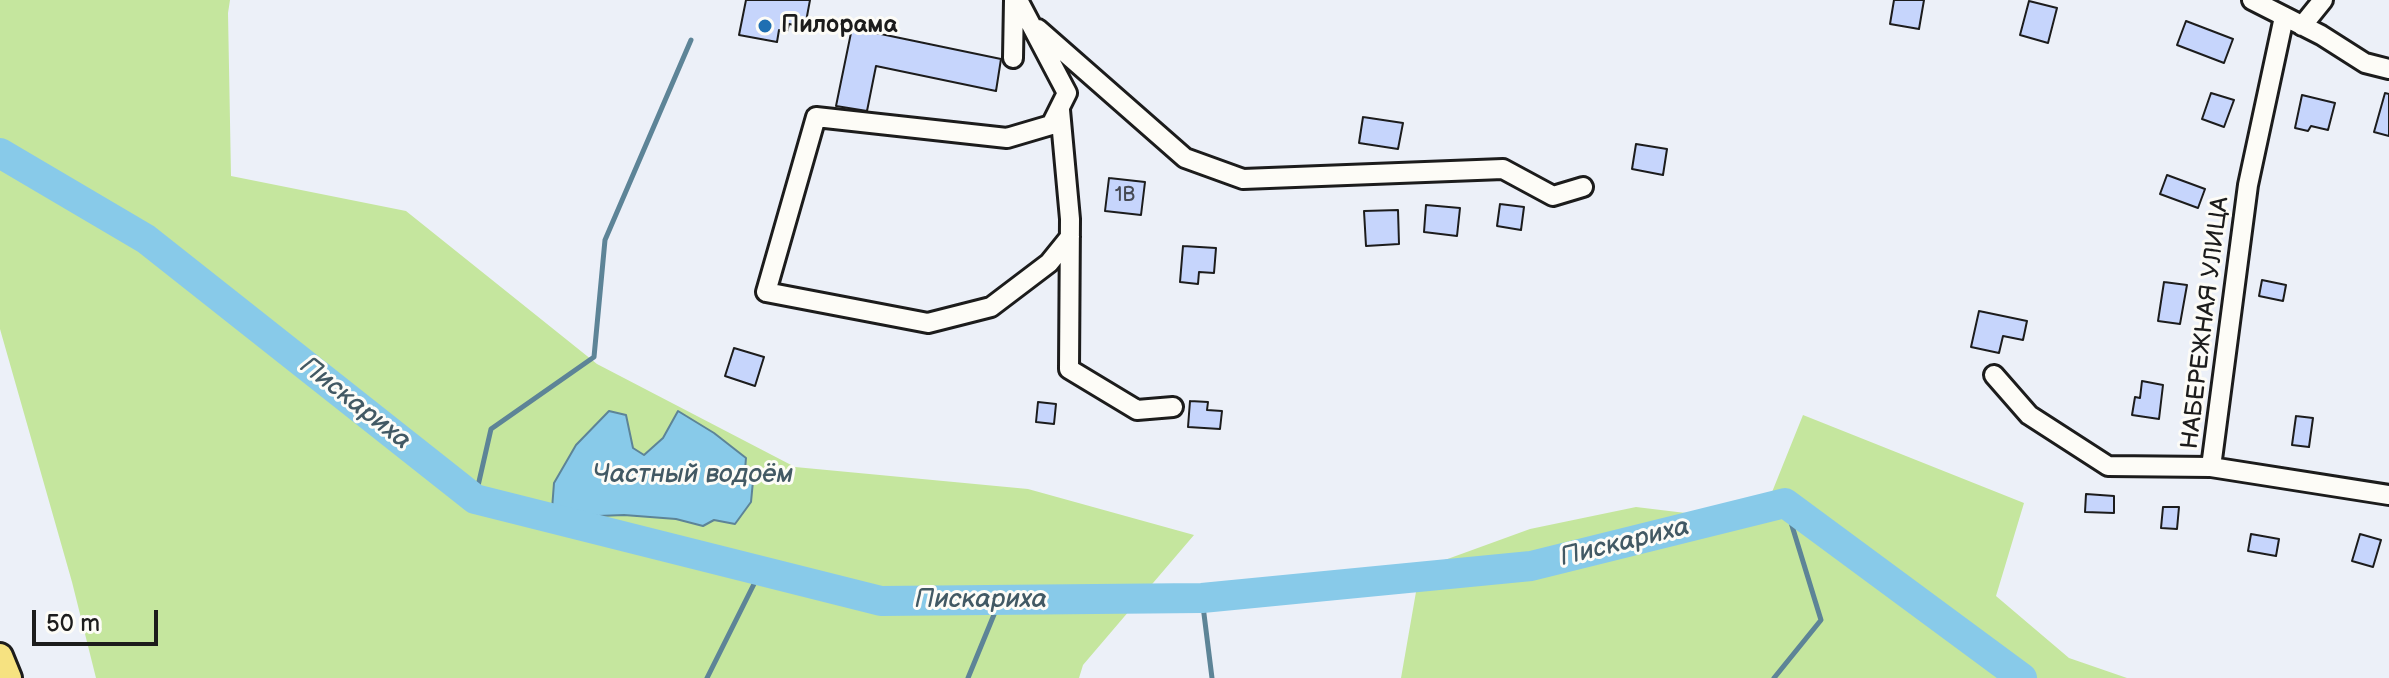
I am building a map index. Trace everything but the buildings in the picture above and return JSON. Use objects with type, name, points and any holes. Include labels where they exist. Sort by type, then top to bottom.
[{"type":"main road","points":[[0,656],[9,678]]},
{"type":"street","points":[[1016,0],[1067,93],[1051,125],[1007,138],[816,117],[766,292],[928,323],[991,307],[1049,263],[1070,237]]},
{"type":"street","points":[[1013,58],[1016,0]]},
{"type":"street","points":[[2252,0],[2365,63],[2389,69]]},
{"type":"street","points":[[2302,26],[2323,0]]},
{"type":"street","name":"НАБЕРЕЖНАЯ УЛИЦА","points":[[2211,467],[2248,185],[2284,17]]},
{"type":"street","points":[[1029,22],[1185,158],[1243,179],[1503,169],[1553,196],[1583,187]]},
{"type":"street","points":[[1060,107],[1070,237],[1069,369],[1137,410],[1173,407]]},
{"type":"street","name":"НАБЕРЕЖНАЯ УЛИЦА","points":[[1994,375],[2029,415],[2108,466],[2211,467],[2389,495]]},
{"type":"green space","points":[[0,0],[230,0],[231,176],[406,211],[597,364],[795,467],[1028,489],[1194,535],[1083,665],[1079,678],[96,678],[0,329]]},
{"type":"green space","points":[[1803,415],[2024,503],[1996,596],[2069,658],[2127,678],[1401,678],[1420,569],[1530,529],[1636,507],[1760,522]]},
{"type":"water","name":"Частный водоём","points":[[609,411],[626,415],[633,448],[644,455],[663,438],[678,411],[746,458],[745,470],[753,481],[751,502],[735,524],[714,520],[703,526],[676,519],[598,516],[552,509],[554,483],[576,445]]},
{"type":"waterway","points":[[475,499],[491,429],[594,357],[605,240],[691,40]]},
{"type":"waterway","name":"Пискариха","points":[[0,153],[146,239],[475,499],[881,601],[1202,598],[1531,566],[1785,503],[2022,678]]},
{"type":"waterway","points":[[1774,678],[1821,620],[1785,503]]},
{"type":"waterway","points":[[707,678],[761,570]]},
{"type":"waterway","points":[[1202,598],[1212,678]]},
{"type":"waterway","points":[[968,678],[1000,600]]},
{"type":"place","name":"Пилорама","points":[[765,26]]}]
